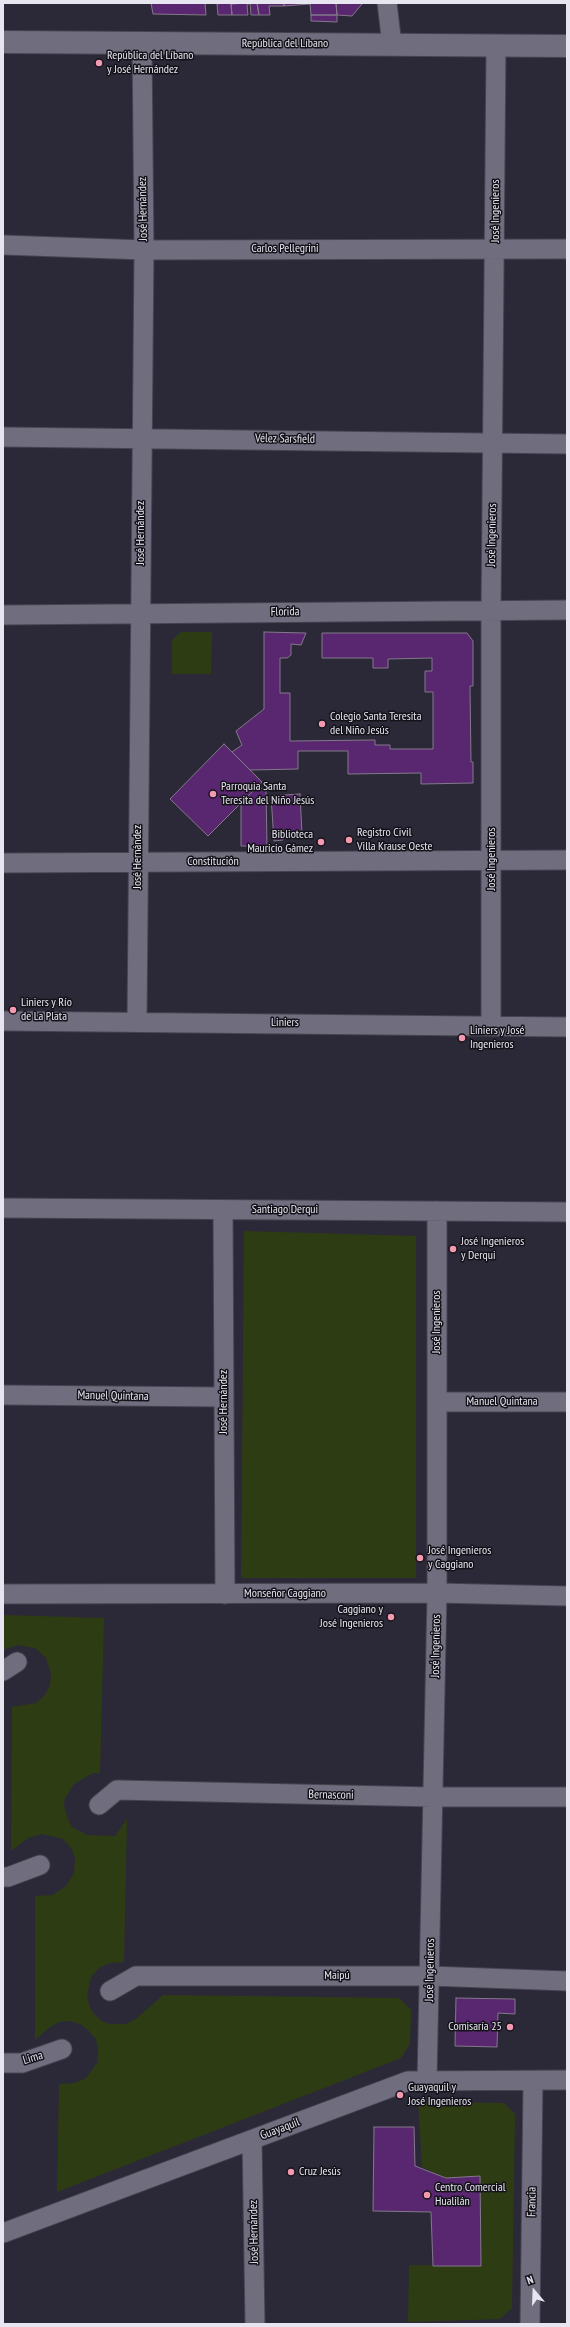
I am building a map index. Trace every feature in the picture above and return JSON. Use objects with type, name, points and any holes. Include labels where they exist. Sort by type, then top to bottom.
[{"type":"main road","name":"República del Líbano","points":[[3,42],[567,46]]},
{"type":"street","points":[[387,3],[392,45]]},
{"type":"street","name":"José Hernández","points":[[137,1022],[141,437],[144,250],[142,43]]},
{"type":"street","name":"José Ingenieros","points":[[491,1025],[491,610],[496,248],[496,46]]},
{"type":"street","name":"Carlos Pellegrini","points":[[3,245],[144,250],[567,248]]},
{"type":"street","name":"Vélez Sarsfield","points":[[3,437],[141,437],[567,444]]},
{"type":"street","name":"Florida","points":[[3,615],[567,610]]},
{"type":"street","name":"Constitución","points":[[3,863],[567,860]]},
{"type":"street","name":"Liniers","points":[[3,1021],[567,1027]]},
{"type":"street","name":"Santiago Derqui","points":[[3,1208],[567,1212]]},
{"type":"street","name":"José Hernández","points":[[223,1210],[225,1594]]},
{"type":"street","name":"José Ingenieros","points":[[427,2081],[437,1593],[437,1211]]},
{"type":"street","name":"Manuel Quintana","points":[[3,1395],[224,1397]]},
{"type":"street","name":"Manuel Quintana","points":[[437,1402],[567,1402]]},
{"type":"street","name":"Monseñor Caggiano","points":[[3,1594],[437,1593],[567,1596]]},
{"type":"street","name":"Bernasconi","points":[[99,1804],[117,1790],[433,1797],[567,1797]]},
{"type":"street","points":[[3,1877],[40,1865]]},
{"type":"street","name":"Maipú","points":[[110,1991],[136,1976],[430,1976],[567,1981]]},
{"type":"street","name":"Lima","points":[[3,2063],[22,2063],[62,2048]]},
{"type":"street","name":"Guayaquil","points":[[3,2233],[408,2081],[567,2080]]},
{"type":"street","name":"Francia","points":[[530,2324],[533,2081]]},
{"type":"street","name":"José Hernández","points":[[252,2140],[255,2324]]},
{"type":"green space","points":[[181,632],[212,632],[211,674],[172,674],[172,640]]},
{"type":"green space","points":[[244,1231],[416,1236],[416,1578],[241,1578]]},
{"type":"green space","points":[[3,1615],[104,1618],[100,1773],[93,1773],[74,1784],[65,1798],[64,1805],[67,1817],[72,1827],[87,1835],[115,1836],[127,1819],[124,1962],[109,1963],[99,1968],[91,1977],[87,1996],[90,2008],[95,2015],[103,2022],[110,2024],[126,2024],[137,2018],[163,1995],[399,1998],[411,2010],[410,2044],[401,2058],[57,2192],[59,2084],[75,2083],[86,2078],[97,2063],[98,2051],[96,2039],[88,2030],[80,2024],[69,2021],[59,2022],[50,2027],[35,2040],[35,1896],[53,1895],[66,1886],[74,1873],[75,1857],[71,1848],[63,1839],[42,1834],[28,1838],[11,1851],[12,1707],[36,1703],[45,1695],[50,1685],[51,1673],[46,1658],[35,1648],[17,1645],[3,1650]]},
{"type":"green space","points":[[418,2102],[504,2103],[515,2114],[512,2308],[500,2319],[408,2322],[409,2265],[481,2266],[480,2177],[446,2178],[422,2167]]},
{"type":"building","points":[[151,3],[205,3],[206,15],[153,14]]},
{"type":"building","points":[[231,3],[232,15],[218,15],[217,4]]},
{"type":"building","points":[[250,3],[257,3],[259,15],[251,15]]},
{"type":"building","points":[[250,3],[247,5],[248,15],[232,15],[231,4]]},
{"type":"building","points":[[257,3],[284,3],[284,6],[269,6],[270,15],[259,15]]},
{"type":"building","points":[[284,3],[310,3],[310,4],[284,6]]},
{"type":"building","points":[[310,3],[336,3],[337,15],[311,15]]},
{"type":"building","points":[[336,3],[362,4],[352,16],[337,15]]},
{"type":"building","points":[[311,15],[337,15],[337,22],[311,21]]},
{"type":"building","points":[[264,632],[306,633],[301,645],[291,644],[291,655],[287,658],[280,658],[280,693],[290,693],[290,741],[375,740],[375,745],[390,745],[390,749],[433,749],[433,692],[425,692],[425,671],[432,671],[432,658],[388,659],[388,668],[373,668],[373,658],[322,658],[322,633],[467,633],[473,641],[473,686],[470,686],[471,762],[473,762],[473,783],[421,784],[421,773],[348,774],[348,751],[298,751],[298,769],[250,770],[232,752],[242,745],[236,731],[264,709]]},
{"type":"building","name":"Parroquia Santa Teresita del Niño Jesús","points":[[224,744],[262,782],[208,836],[170,799]]},
{"type":"building","points":[[266,788],[267,846],[241,846],[241,803],[255,789]]},
{"type":"building","points":[[300,794],[302,834],[283,835],[283,840],[274,841],[271,796]]},
{"type":"building","points":[[456,1998],[515,1999],[515,2014],[498,2013],[497,2047],[455,2046]]},
{"type":"building","name":"Centro Comercial Hualilán","points":[[374,2127],[414,2127],[415,2166],[446,2178],[480,2176],[481,2266],[433,2266],[431,2212],[373,2211]]},
{"type":"place","name":"República del Líbano y José Hernández","points":[[99,63]]},
{"type":"place","name":"Colegio Santa Teresita del Niño Jesús","points":[[322,724]]},
{"type":"place","name":"Parroquia Santa Teresita del Niño Jesús","points":[[213,794]]},
{"type":"place","name":"Registro Civil Villa Krause Oeste","points":[[349,840]]},
{"type":"place","name":"Biblioteca Mauricio Gámez","points":[[321,842]]},
{"type":"place","name":"Liniers y Río de La Plata","points":[[13,1010]]},
{"type":"place","name":"Liniers y José Ingenieros","points":[[462,1038]]},
{"type":"place","name":"José Ingenieros y Derqui","points":[[453,1249]]},
{"type":"place","name":"José Ingenieros y Caggiano","points":[[420,1558]]},
{"type":"place","name":"Caggiano y José Ingenieros","points":[[391,1617]]},
{"type":"place","name":"Comisaría 25","points":[[510,2027]]},
{"type":"place","name":"Guayaquil y José Ingenieros","points":[[400,2095]]},
{"type":"place","name":"Cruz Jesús","points":[[291,2172]]},
{"type":"place","name":"Centro Comercial Hualilán","points":[[427,2195]]}]
